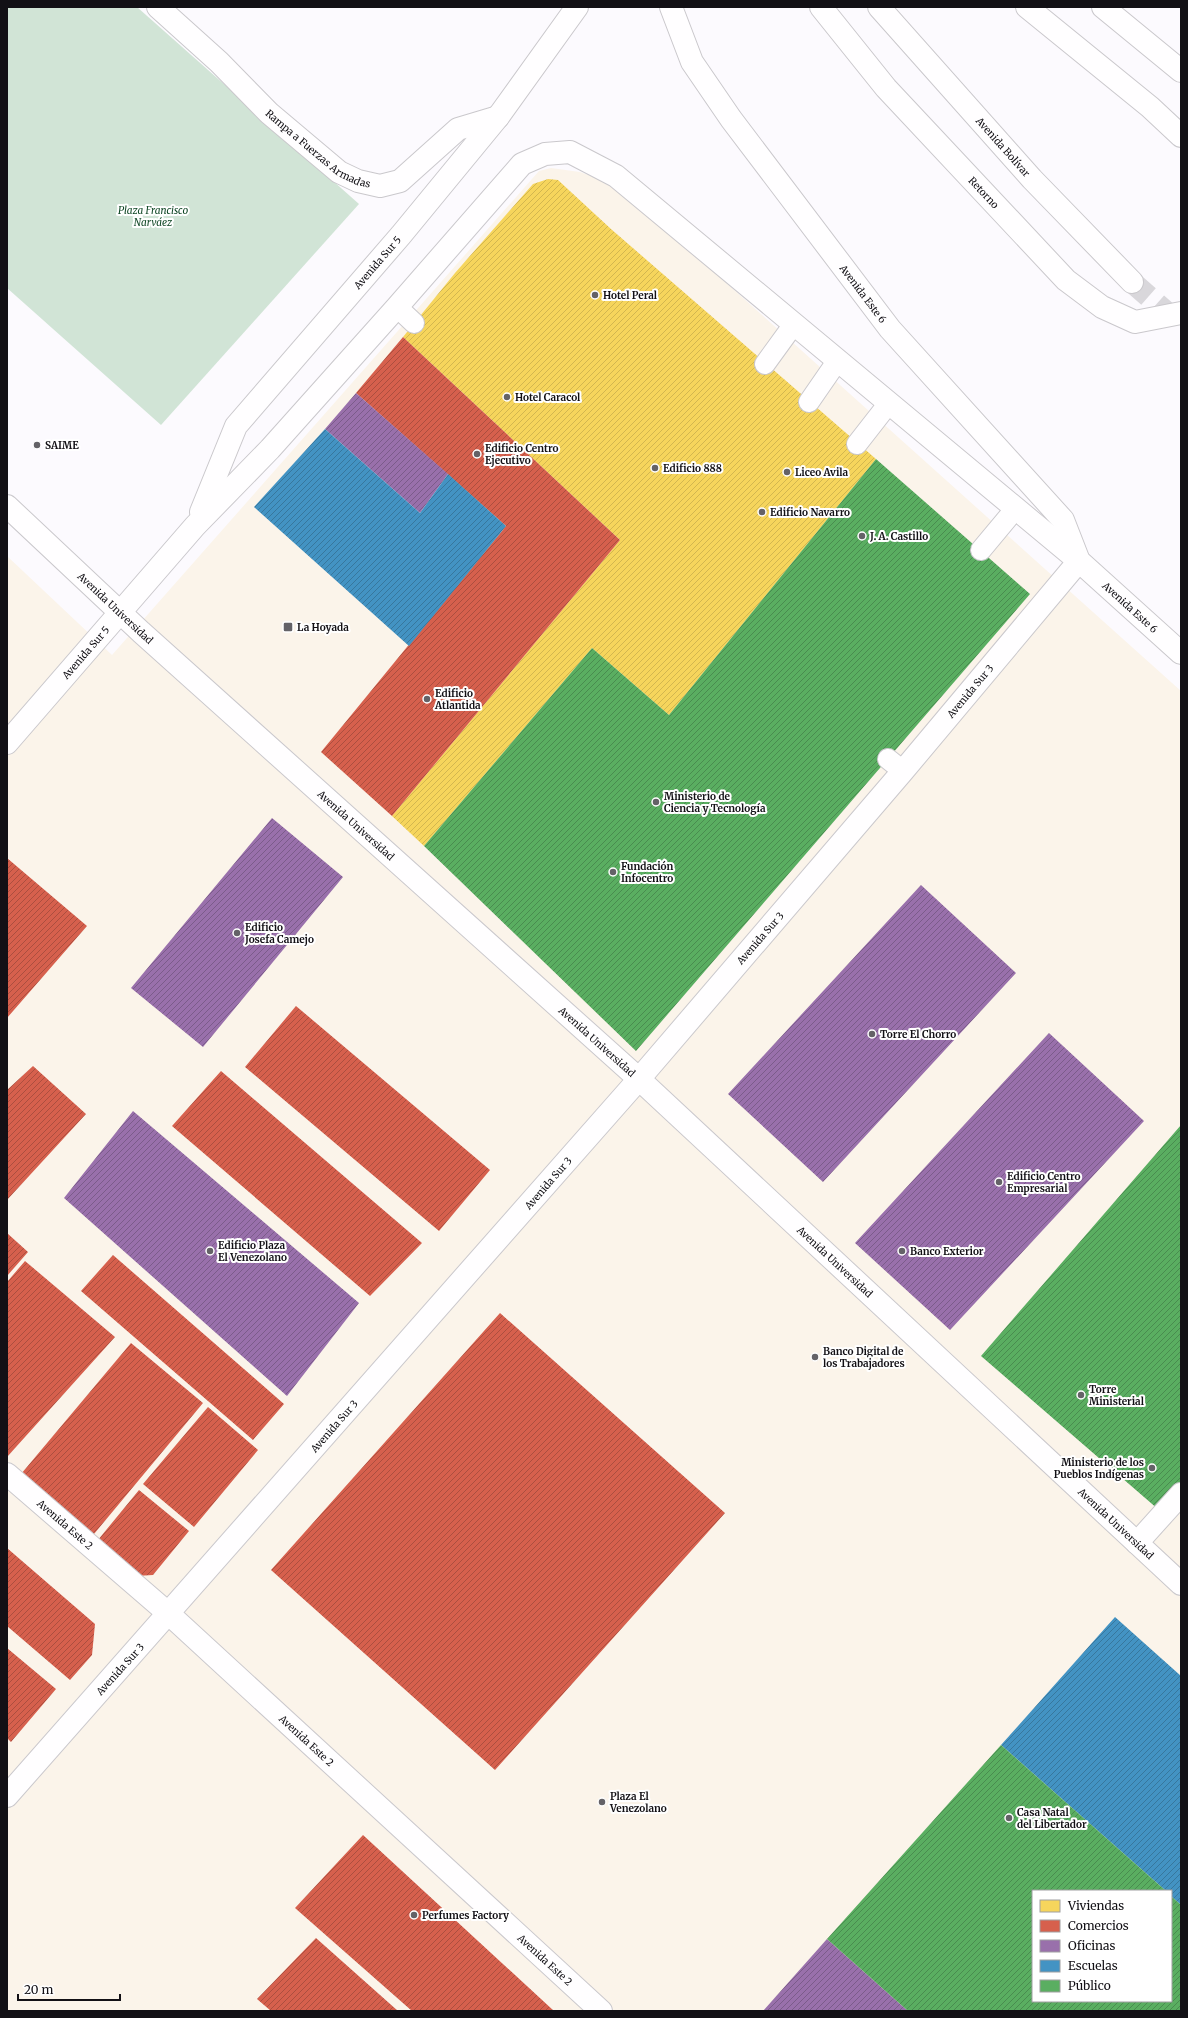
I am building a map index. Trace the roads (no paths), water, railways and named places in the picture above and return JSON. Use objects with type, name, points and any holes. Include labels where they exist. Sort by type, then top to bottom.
[{"type":"street","name":"Rampa a Fuerzas Armadas","points":[[158,7],[219,62],[269,113],[339,172],[358,181],[380,186],[400,181],[458,129],[498,117]]},
{"type":"street","name":"Avenida Sur 5","points":[[195,526],[211,492],[236,426],[402,235],[498,117],[577,7]]},
{"type":"street","name":"Avenida Este 6","points":[[671,7],[676,24],[692,62],[731,119],[890,329],[1063,520],[1080,561]]},
{"type":"street","name":"Retorno","points":[[821,7],[886,88],[1066,280],[1102,307],[1135,322],[1181,313]]},
{"type":"street","name":"Avenida Bolívar","points":[[878,7],[1032,179],[1132,282]]},
{"type":"street","points":[[1027,7],[1150,107],[1181,136]]},
{"type":"street","points":[[1103,7],[1181,71]]},
{"type":"street","name":"Avenida Este 6","points":[[545,154],[570,152],[616,176],[1080,561],[1181,653]]},
{"type":"street","name":"Avenida Sur 5","points":[[7,743],[195,526],[270,449],[522,164],[545,154]]},
{"type":"street","name":"Avenida Universidad","points":[[7,506],[120,611],[639,1079],[1181,1584]]},
{"type":"street","name":"Avenida Sur 3","points":[[7,1796],[639,1079],[896,765],[1080,561]]},
{"type":"street","name":"Avenida Este 2","points":[[7,1474],[169,1614],[601,2011]]},
{"type":"street","points":[[1137,1543],[1181,1494]]},
{"type":"lane","points":[[397,307],[414,323]]},
{"type":"lane","points":[[765,364],[794,324]]},
{"type":"lane","points":[[808,402],[838,360]]},
{"type":"lane","points":[[858,444],[889,403]]},
{"type":"lane","points":[[981,550],[1016,508]]},
{"type":"tunnel","points":[[1132,282],[1181,325]]},
{"type":"place","name":"Hotel Peral","points":[[595,295]]},
{"type":"place","name":"Hotel Caracol","points":[[507,397]]},
{"type":"place","name":"SAIME","points":[[37,445]]},
{"type":"place","name":"Edificio Centro Ejecutivo","points":[[477,454]]},
{"type":"place","name":"Edificio 888","points":[[655,468]]},
{"type":"place","name":"Liceo Avila","points":[[787,472]]},
{"type":"place","name":"Edificio Navarro","points":[[762,512]]},
{"type":"place","name":"J. A. Castillo","points":[[862,536]]},
{"type":"place","name":"La Hoyada","points":[[288,627]]},
{"type":"place","name":"Edificio Atlantida","points":[[427,699]]},
{"type":"place","name":"Ministerio de Ciencia y Tecnología","points":[[656,802]]},
{"type":"place","name":"Fundación Infocentro","points":[[613,872]]},
{"type":"place","name":"Edificio Josefa Camejo","points":[[237,933]]},
{"type":"place","name":"Torre El Chorro","points":[[872,1034]]},
{"type":"place","name":"Edificio Centro Empresarial","points":[[999,1182]]},
{"type":"place","name":"Edificio Plaza El Venezolano","points":[[210,1251]]},
{"type":"place","name":"Banco Exterior","points":[[902,1251]]},
{"type":"place","name":"Banco Digital de los Trabajadores","points":[[815,1357]]},
{"type":"place","name":"Torre Ministerial","points":[[1081,1395]]},
{"type":"place","name":"Ministerio de los Pueblos Indígenas","points":[[1152,1468]]},
{"type":"place","name":"Plaza El Venezolano","points":[[602,1802]]},
{"type":"place","name":"Casa Natal del Libertador","points":[[1009,1818]]},
{"type":"place","name":"Perfumes Factory","points":[[414,1915]]},
{"type":"park label","name":"Plaza Francisco Narváez","points":[[153,216]]}]
